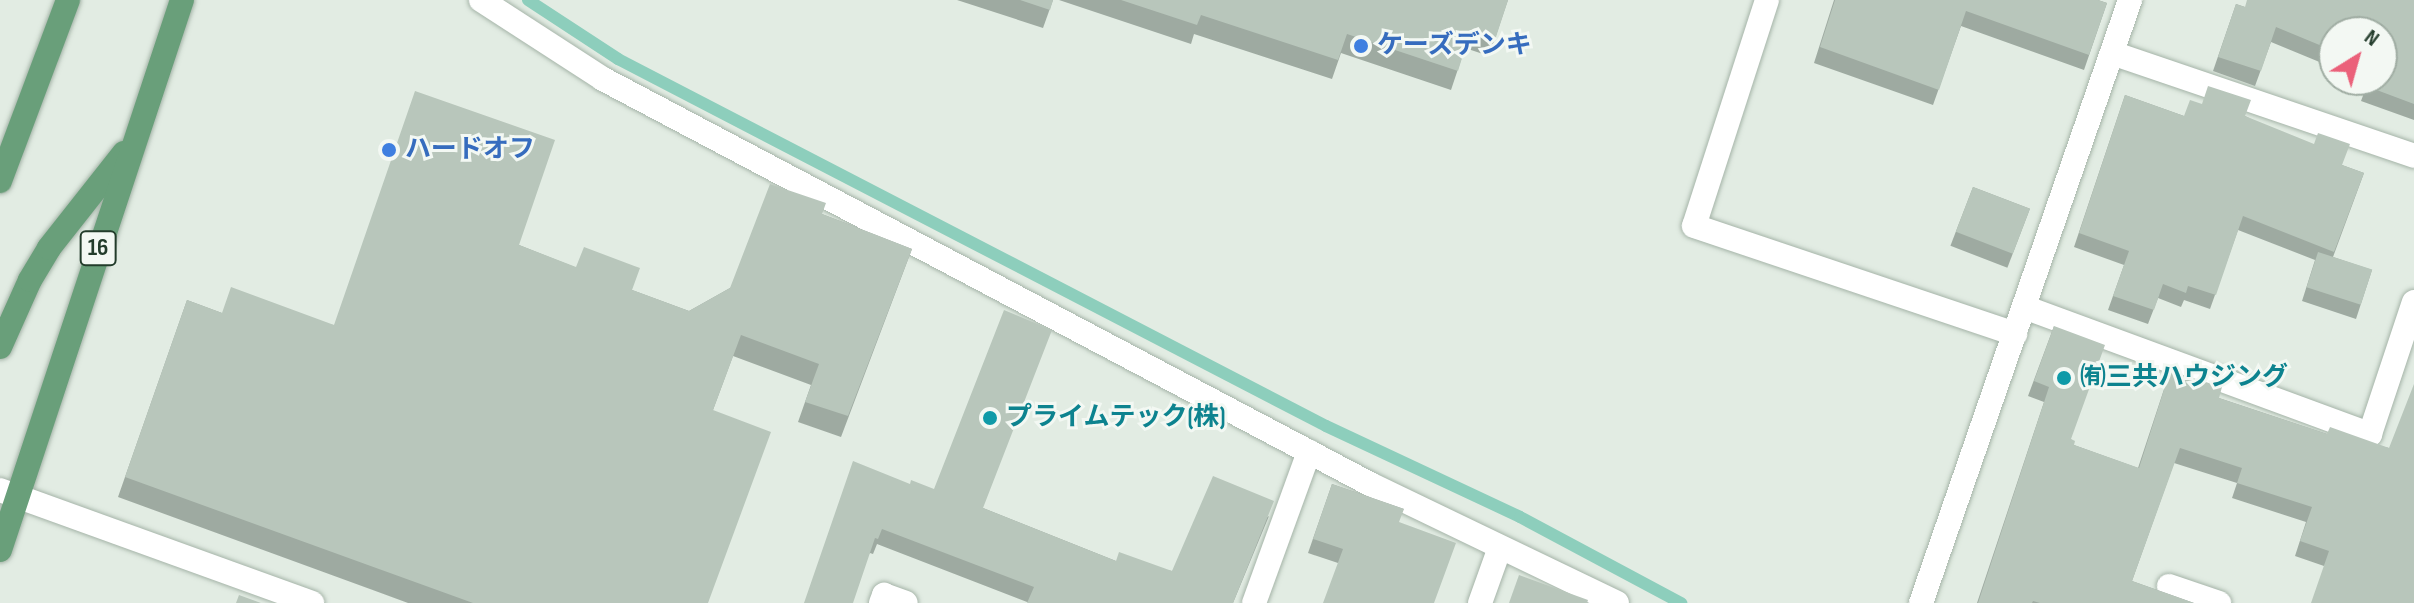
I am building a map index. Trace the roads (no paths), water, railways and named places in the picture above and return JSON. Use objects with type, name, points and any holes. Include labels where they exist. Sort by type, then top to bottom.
[{"type":"main road","points":[[0,181],[68,0]]},
{"type":"main road","name":"16","points":[[0,550],[5,496],[135,139],[182,0]]},
{"type":"main road","points":[[0,347],[30,280],[49,248],[135,139]]},
{"type":"street","points":[[481,0],[603,79],[1309,452],[1617,603]]},
{"type":"street","points":[[1767,0],[1694,226],[2015,334]]},
{"type":"street","points":[[1921,603],[2130,0]]},
{"type":"street","points":[[2112,53],[2414,156]]},
{"type":"street","points":[[2024,307],[2370,434],[2414,302]]},
{"type":"street","points":[[1254,603],[1309,452]]},
{"type":"street","points":[[5,496],[312,603]]},
{"type":"street","points":[[1480,603],[1500,547]]},
{"type":"street","points":[[2169,586],[2219,603]]},
{"type":"street","points":[[881,603],[884,595],[906,603]]},
{"type":"waterway","points":[[528,0],[618,59],[1326,426],[1520,517],[1681,603]]},
{"type":"place","name":"ケーズデンキ","points":[[1361,46]]},
{"type":"place","name":"ハードオフ","points":[[389,150]]},
{"type":"place","name":"㈲三共ハウジング","points":[[2064,378]]},
{"type":"place","name":"プライムテック(株)","points":[[990,418]]}]
